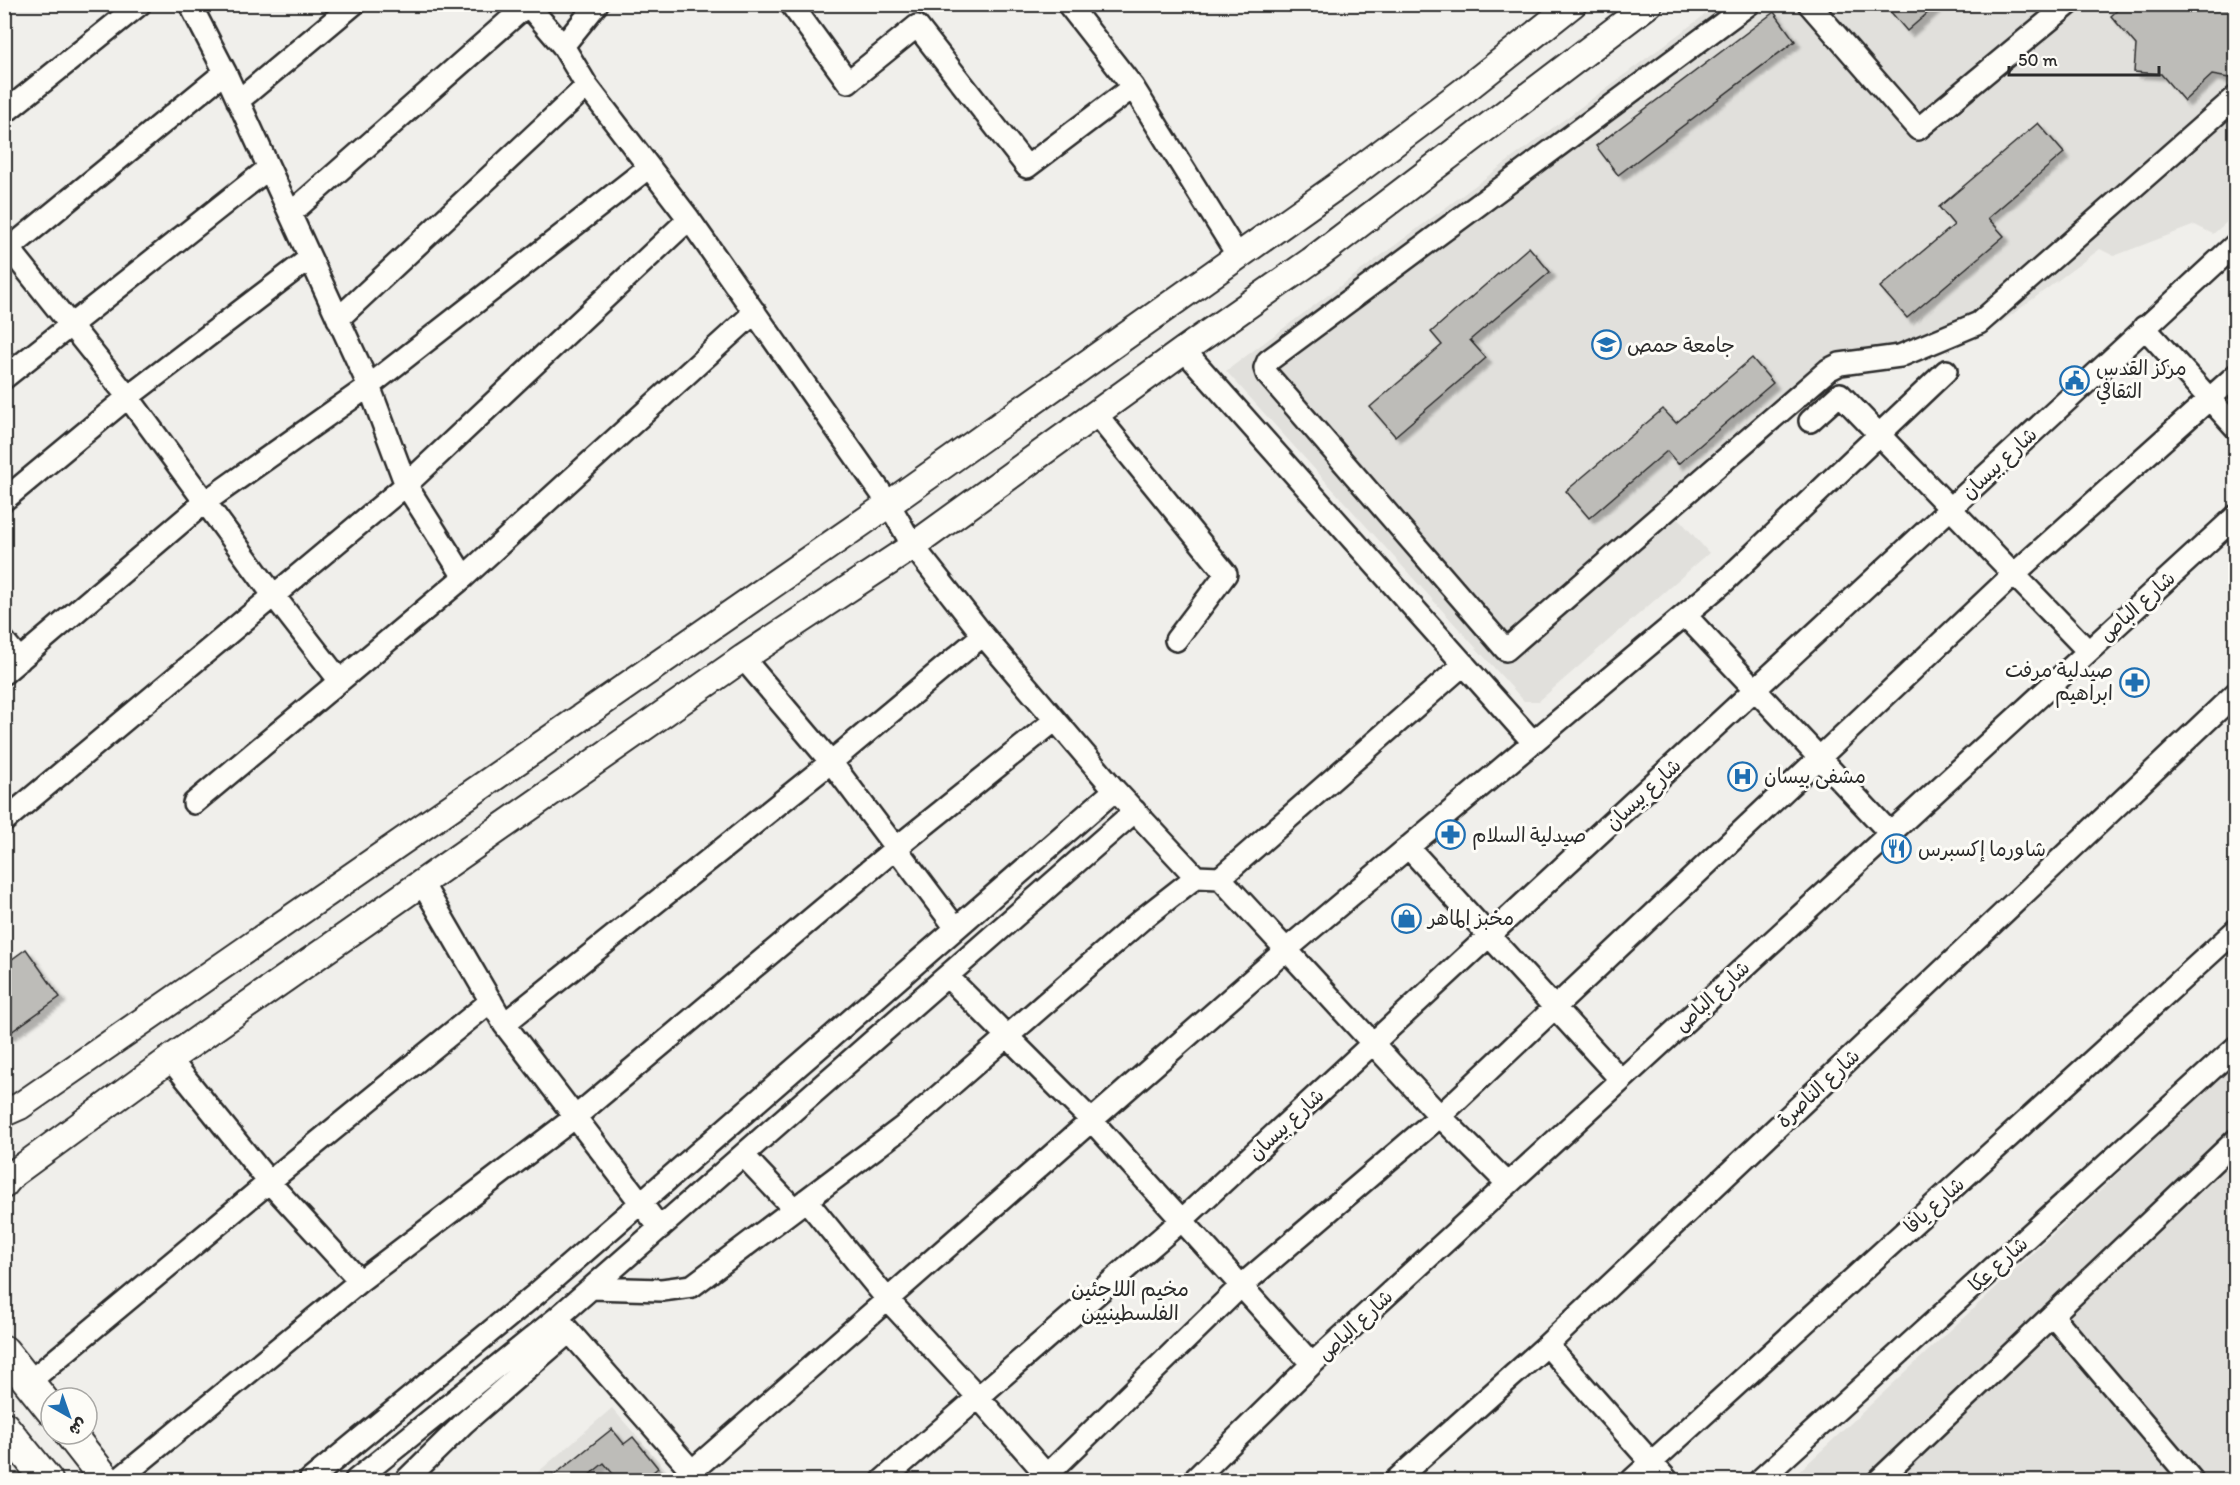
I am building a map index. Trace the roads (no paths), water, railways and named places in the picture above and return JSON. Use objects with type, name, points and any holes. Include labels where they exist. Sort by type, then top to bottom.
[{"type":"highway","points":[[4,1352],[39,1395]]},
{"type":"highway","points":[[4,1427],[47,1480]]},
{"type":"highway","points":[[79,1446],[106,1480]]},
{"type":"main road","points":[[4,1113],[20,1106],[889,504],[1337,186],[1461,93],[1573,4]]},
{"type":"main road","points":[[4,1185],[13,1174],[170,1059],[743,658],[913,546],[1311,261],[1649,4]]},
{"type":"street","points":[[4,113],[140,4]]},
{"type":"street","points":[[190,4],[225,72],[369,386],[406,485],[464,577]]},
{"type":"street","points":[[238,101],[354,4]]},
{"type":"street","points":[[564,46],[597,4]]},
{"type":"street","points":[[791,4],[848,82],[917,26],[1027,167],[1133,87]]},
{"type":"street","points":[[1068,4],[1133,87],[1238,256]]},
{"type":"street","points":[[1749,4],[1268,361],[1265,368],[1266,374],[1506,650],[1828,370],[1840,364],[1900,356],[1970,328],[1979,322],[2235,97]]},
{"type":"street","points":[[1809,4],[1918,129],[2069,4]]},
{"type":"street","points":[[290,214],[527,5],[564,46],[587,86],[689,219],[889,504],[913,546],[1054,721],[1196,877]]},
{"type":"street","points":[[225,72],[6,248],[128,397],[274,596],[340,681]]},
{"type":"street","points":[[338,319],[587,86]]},
{"type":"street","points":[[4,640],[12,666],[205,502],[369,386],[648,167]]},
{"type":"street","points":[[4,378],[269,168]]},
{"type":"street","points":[[4,821],[406,485],[689,219]]},
{"type":"street","name":"شارع بيسان","points":[[883,1480],[1182,1220],[2235,244]]},
{"type":"street","points":[[4,500],[128,397],[310,258]]},
{"type":"street","points":[[194,803],[464,577],[755,312]]},
{"type":"street","points":[[2144,327],[2235,428]]},
{"type":"street","points":[[1184,350],[1533,742]]},
{"type":"street","points":[[563,1325],[696,1476],[887,1299],[1287,949],[1725,582],[1946,371]]},
{"type":"street","points":[[743,1155],[800,1205],[979,1398],[1046,1479],[1241,1286],[1440,1116],[2014,574],[2210,400],[2235,375]]},
{"type":"street","points":[[1810,421],[1840,394],[2088,651]]},
{"type":"street","points":[[1096,414],[1226,574],[1176,640]]},
{"type":"street","name":"شارع الباص","points":[[1194,1480],[1312,1364],[2235,516]]},
{"type":"street","points":[[1685,615],[1890,833]]},
{"type":"street","points":[[504,1024],[831,762],[983,635]]},
{"type":"street","points":[[743,658],[831,762],[956,928]]},
{"type":"street","points":[[591,1288],[662,1290],[692,1286],[903,1127],[1141,920],[1196,877],[1220,878],[1464,664]]},
{"type":"street","name":"شارع الناصرة","points":[[1396,1480],[1547,1345],[2235,693]]},
{"type":"street","points":[[118,1480],[360,1281],[574,1118],[896,848],[1054,721]]},
{"type":"street","points":[[309,1480],[536,1294],[1115,790]]},
{"type":"street","points":[[406,1480],[563,1325],[591,1288],[1136,811]]},
{"type":"street","points":[[1408,847],[1621,1080]]},
{"type":"street","points":[[1220,878],[1440,1116],[1508,1184]]},
{"type":"street","points":[[422,883],[504,1024],[660,1228]]},
{"type":"street","name":"شارع يافا","points":[[1632,1480],[2235,930]]},
{"type":"street","points":[[947,976],[1092,1121],[1312,1364]]},
{"type":"street","points":[[29,1382],[491,1001]]},
{"type":"street","name":"شارع عكا","points":[[1760,1480],[2235,1047]]},
{"type":"street","points":[[170,1059],[269,1182],[360,1281]]},
{"type":"street","points":[[1879,1480],[2235,1140]]},
{"type":"street","points":[[2052,1315],[2192,1480]]},
{"type":"street","points":[[356,1480],[563,1325]]},
{"type":"street","points":[[1547,1345],[1667,1480]]},
{"type":"place","name":"جامعة حمص","points":[[1606,345]]},
{"type":"place","name":"مركز القدس الثقافي","points":[[2075,380]]},
{"type":"place","name":"صيدلية مرفت ابراهيم","points":[[2134,682]]},
{"type":"place","name":"مشفى بيسان","points":[[1743,776]]},
{"type":"place","name":"صيدلية السلام","points":[[1451,835]]},
{"type":"place","name":"شاورما إكسبرس","points":[[1897,849]]},
{"type":"place","name":"مخبز الماهر","points":[[1407,918]]},
{"type":"district","name":"مخيم اللاجئين الفلسطينيين","points":[[1130,1300]]}]
